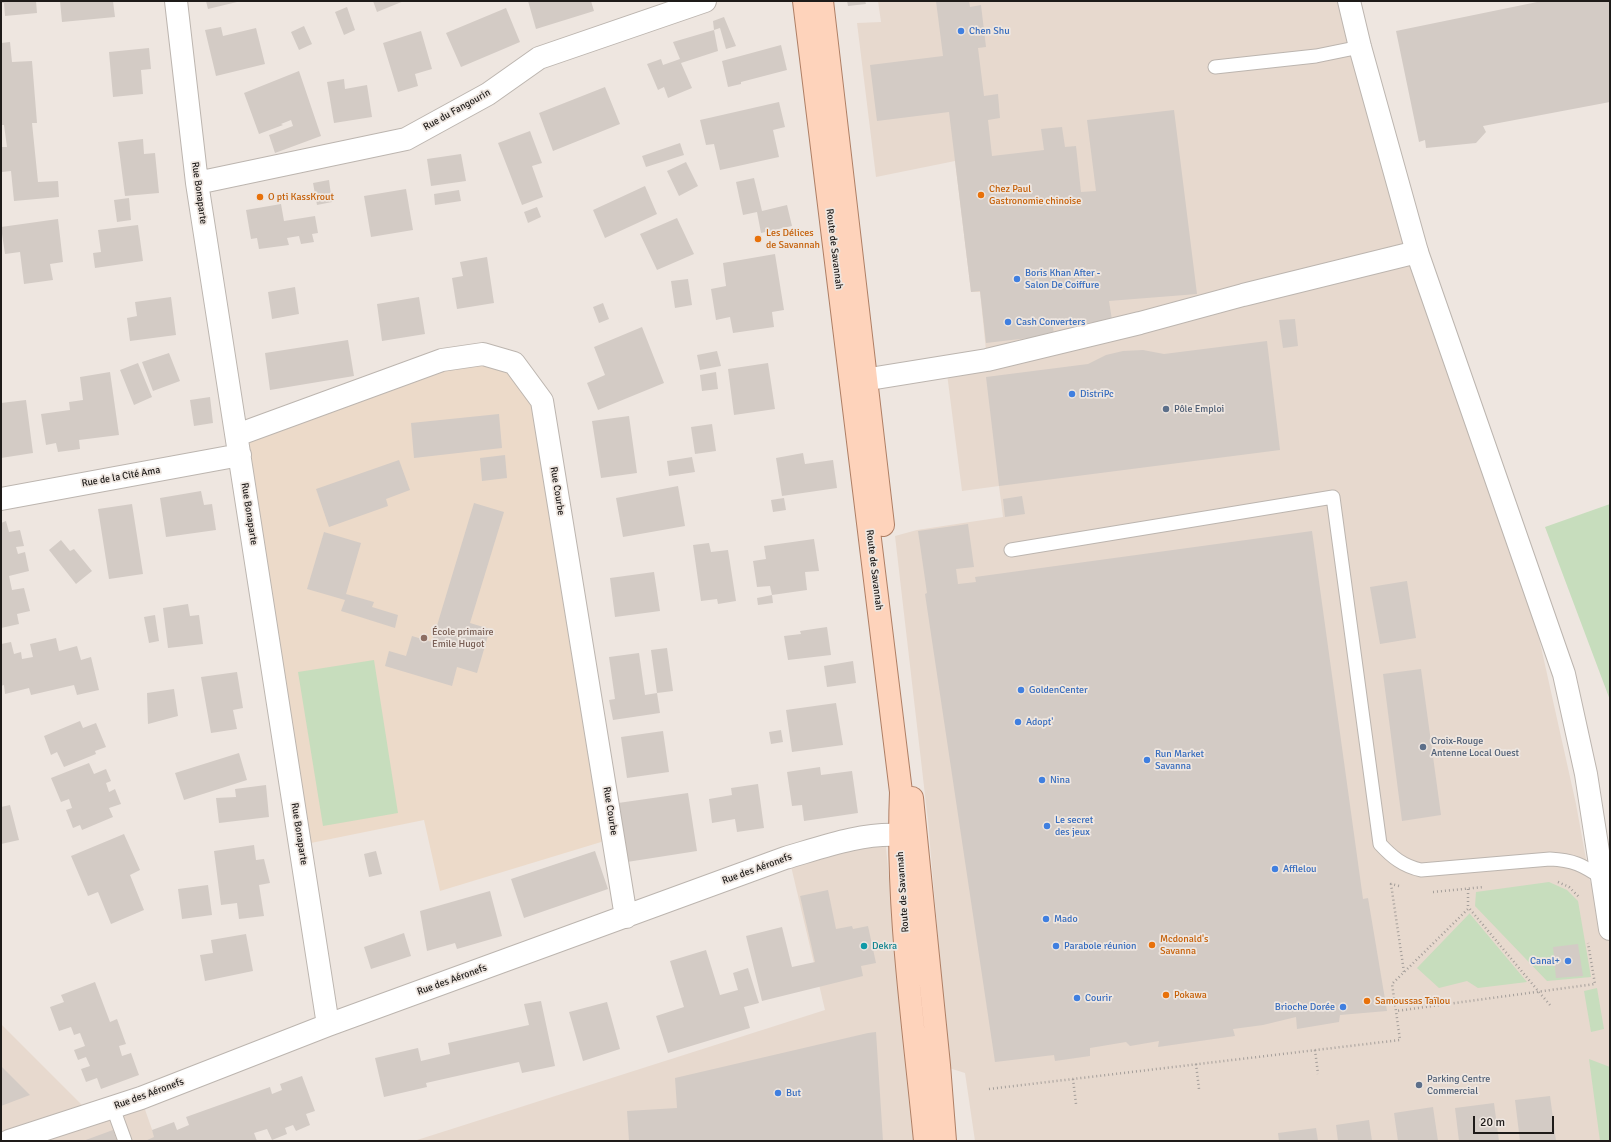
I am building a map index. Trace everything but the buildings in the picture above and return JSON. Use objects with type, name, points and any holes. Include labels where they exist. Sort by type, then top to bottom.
[{"type":"main road","name":"Route de Savannah","points":[[804,1],[835,185],[911,790],[939,1065],[945,1141]]},
{"type":"main road","name":"Route de Savannah","points":[[822,1],[835,185]]},
{"type":"main road","name":"Route de Savannah","points":[[859,381],[901,792],[899,835],[902,898],[925,1141]]},
{"type":"street","name":"Rue Bonaparte","points":[[176,1],[197,183],[239,445],[328,1026]]},
{"type":"street","name":"Rue du Fangourin","points":[[197,183],[406,139],[488,94],[539,58],[590,39],[705,1]]},
{"type":"street","points":[[1349,1],[1360,47],[1417,252],[1564,674],[1586,774],[1606,877],[1610,929]]},
{"type":"street","points":[[859,381],[987,360],[1140,323],[1243,294],[1417,252]]},
{"type":"street","name":"Rue Courbe","points":[[239,445],[442,360],[483,354],[514,363],[542,401],[626,917]]},
{"type":"street","name":"Rue de la Cité Ama","points":[[1,499],[239,445]]},
{"type":"street","name":"Rue des Aéronefs","points":[[9,1141],[113,1108],[328,1026],[785,858],[873,834],[899,835]]},
{"type":"lane","points":[[1215,67],[1316,56],[1360,47]]},
{"type":"lane","points":[[1011,550],[1333,497],[1380,844],[1393,858],[1409,868],[1421,870],[1565,859],[1583,864],[1606,877]]},
{"type":"lane","points":[[113,1108],[125,1141]]},
{"type":"path","points":[[1557,881],[1569,887],[1582,900]]},
{"type":"path","points":[[1404,887],[1391,884],[1404,972]]},
{"type":"path","points":[[1431,892],[1490,886]]},
{"type":"path","points":[[1468,889],[1468,908],[1550,1005]]},
{"type":"path","points":[[989,1089],[1400,1040],[1392,984],[1468,908]]},
{"type":"path","points":[[1396,1011],[1595,984],[1588,938]]},
{"type":"path","points":[[1315,1050],[1318,1074]]},
{"type":"path","points":[[1196,1064],[1199,1089]]},
{"type":"path","points":[[1073,1079],[1076,1104]]},
{"type":"shaded area","points":[[878,1],[1338,1],[1353,60],[1527,584],[1576,804],[1590,881],[1606,904],[1610,958],[1610,1141],[975,1141],[965,1073],[949,1068],[928,821],[895,536],[917,530],[1003,517],[999,486],[962,491],[946,366],[987,360],[980,292],[971,292],[955,161],[876,177],[857,23],[881,22]]},
{"type":"shaded area","name":"École primaire Emile Hugot","points":[[478,357],[511,366],[538,402],[611,839],[440,891],[424,820],[301,845],[238,437]]},
{"type":"shaded area","points":[[885,837],[914,1141],[414,1141],[825,1010],[790,862]]},
{"type":"shaded area","points":[[1,1024],[92,1115],[141,1098],[156,1141],[1,1141]]},
{"type":"green space","points":[[1610,504],[1610,700],[1545,527]]},
{"type":"green space","points":[[374,660],[398,813],[323,826],[298,672]]},
{"type":"green space","points":[[1549,882],[1567,890],[1578,901],[1591,977],[1547,981],[1475,906],[1476,892]]},
{"type":"green space","points":[[1470,913],[1527,982],[1478,988],[1467,981],[1439,988],[1417,968]]},
{"type":"green space","points":[[1597,988],[1604,1029],[1591,1032],[1584,991]]},
{"type":"green space","points":[[1589,1059],[1610,1067],[1610,1141],[1600,1141]]},
{"type":"place","name":"Chen Shu","points":[[961,31]]},
{"type":"place","name":"Chez Paul Gastronomie chinoise","points":[[981,195]]},
{"type":"place","name":"O pti KassKrout","points":[[260,197]]},
{"type":"place","name":"Les Délices de Savannah","points":[[758,239]]},
{"type":"place","name":"Boris Khan After - Salon De Coiffure","points":[[1017,279]]},
{"type":"place","name":"Cash Converters","points":[[1008,322]]},
{"type":"place","name":"DistriPc","points":[[1072,394]]},
{"type":"place","name":"Pôle Emploi","points":[[1166,409]]},
{"type":"place","name":"École primaire Emile Hugot","points":[[424,638]]},
{"type":"place","name":"GoldenCenter","points":[[1021,690]]},
{"type":"place","name":"Adopt'","points":[[1018,722]]},
{"type":"place","name":"Croix-Rouge Antenne Local Ouest","points":[[1423,747]]},
{"type":"place","name":"Run Market Savanna","points":[[1147,760]]},
{"type":"place","name":"Nina","points":[[1042,780]]},
{"type":"place","name":"Le secret des jeux","points":[[1047,826]]},
{"type":"place","name":"Afflelou","points":[[1275,869]]},
{"type":"place","name":"Mado","points":[[1046,919]]},
{"type":"place","name":"Mcdonald's Savanna","points":[[1152,945]]},
{"type":"place","name":"Dekra","points":[[864,946]]},
{"type":"place","name":"Parabole réunion","points":[[1056,946]]},
{"type":"place","name":"Canal+","points":[[1568,961]]},
{"type":"place","name":"Pokawa","points":[[1166,995]]},
{"type":"place","name":"Courir","points":[[1077,998]]},
{"type":"place","name":"Samoussas Taïlou","points":[[1367,1001]]},
{"type":"place","name":"Brioche Dorée","points":[[1343,1007]]},
{"type":"place","name":"Parking Centre Commercial","points":[[1419,1085]]},
{"type":"place","name":"But","points":[[778,1093]]}]
